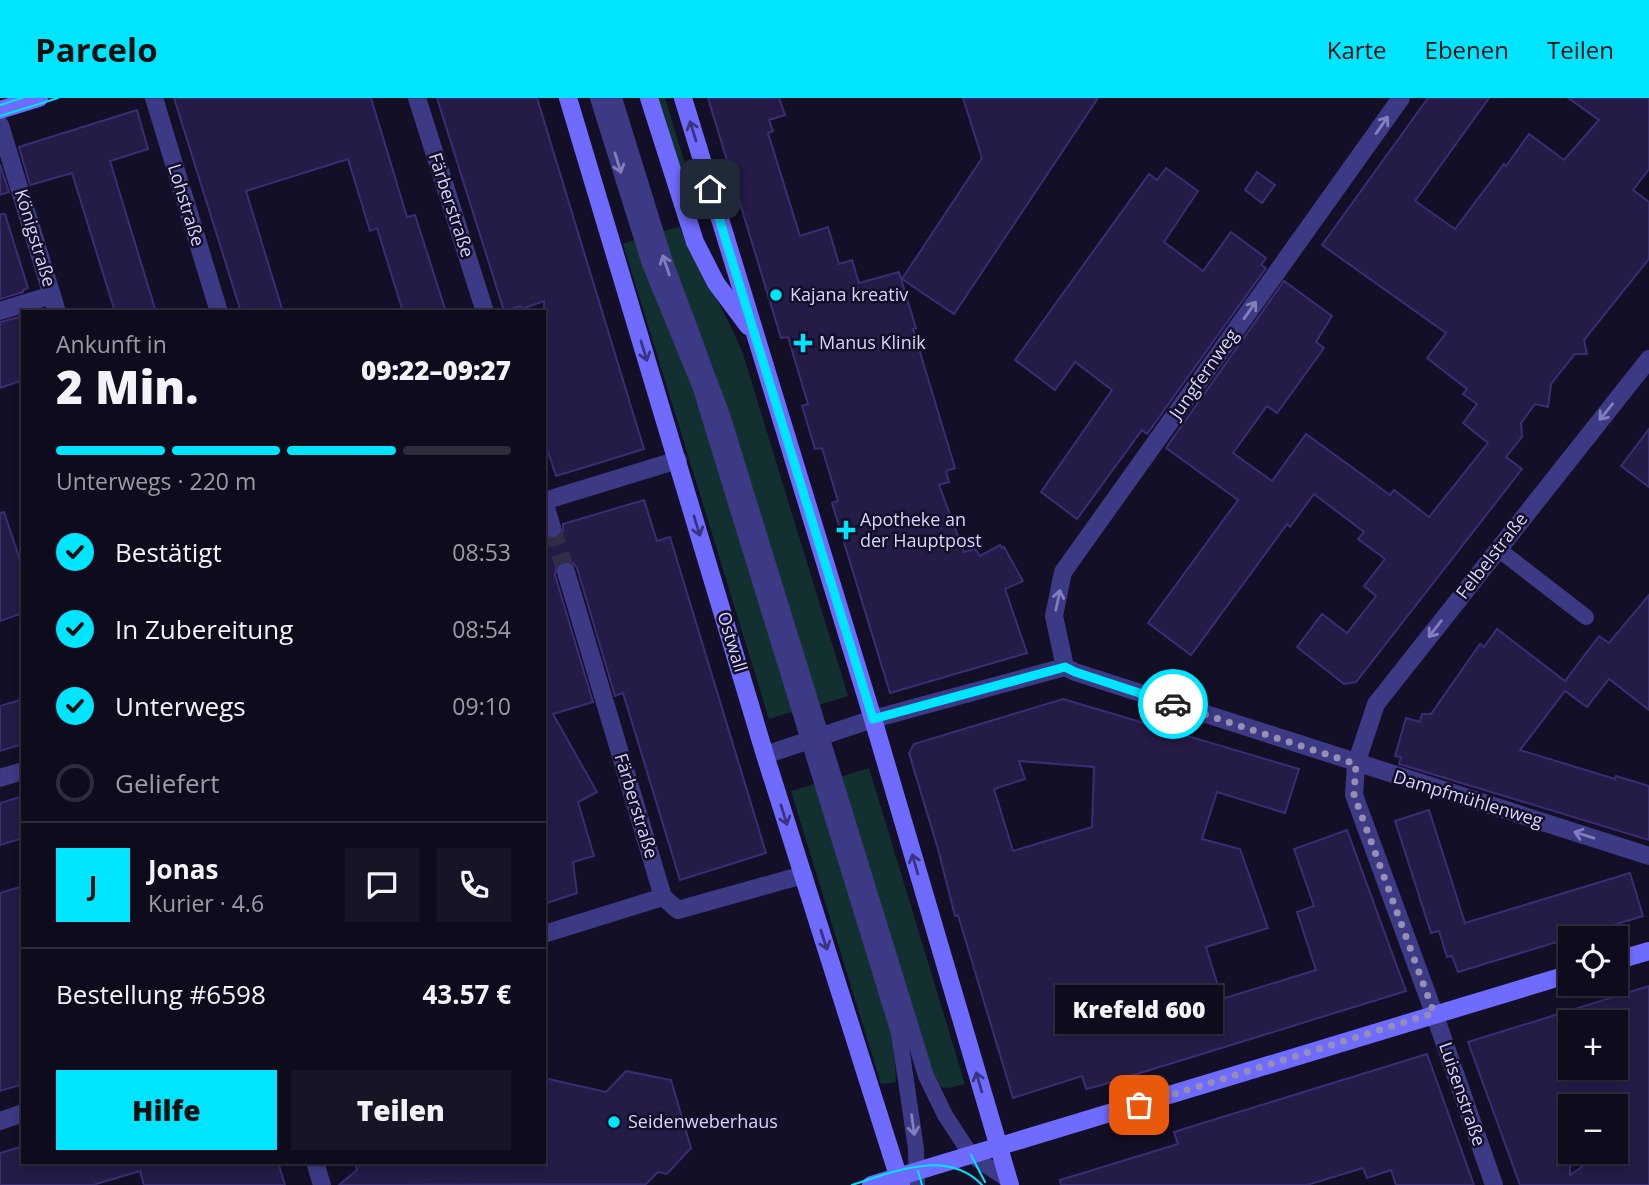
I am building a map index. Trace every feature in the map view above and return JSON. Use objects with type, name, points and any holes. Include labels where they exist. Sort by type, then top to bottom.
[{"type":"street","points":[[0,110],[39,98]]},
{"type":"street","name":"Lohstraße","points":[[154,98],[218,310]]},
{"type":"street","name":"Färberstraße","points":[[417,98],[484,310]]},
{"type":"street","name":"Ostwall","points":[[568,98],[765,755],[900,1181]]},
{"type":"street","points":[[649,98],[695,242],[716,283],[757,337]]},
{"type":"street","points":[[682,98],[873,719],[1009,1182]]},
{"type":"street","name":"Jungfernweg","points":[[1065,667],[1054,616],[1063,572],[1401,98]]},
{"type":"street","name":"Königstraße","points":[[0,125],[55,303]]},
{"type":"street","points":[[0,311],[55,303]]},
{"type":"street","name":"Felbelstraße","points":[[1356,764],[1376,704],[1649,359]]},
{"type":"street","points":[[546,500],[678,460]]},
{"type":"street","points":[[546,508],[552,528]]},
{"type":"street","name":"Färberstraße","points":[[566,572],[663,897]]},
{"type":"street","points":[[765,755],[873,719],[1065,667]]},
{"type":"street","name":"Dampfmühlenweg","points":[[1065,667],[1356,764],[1649,856]]},
{"type":"street","name":"Luisenstraße","points":[[1356,764],[1354,795],[1494,1185]]},
{"type":"street","points":[[0,778],[21,772]]},
{"type":"street","points":[[546,933],[663,897],[678,910],[803,875]]},
{"type":"street","points":[[1628,957],[1649,951]]},
{"type":"street","points":[[871,1185],[918,1178],[971,1155],[1558,977]]},
{"type":"street","points":[[0,1121],[21,1114]]},
{"type":"street","points":[[316,1164],[323,1185]]},
{"type":"lane","points":[[598,98],[650,264],[700,386],[926,1076],[945,1115],[971,1155],[1009,1182]]},
{"type":"lane","points":[[614,98],[664,260],[722,415],[899,1033],[918,1178]]},
{"type":"lane","points":[[1498,549],[1586,617]]},
{"type":"green space","points":[[657,98],[665,98],[700,213],[692,216]]},
{"type":"green space","points":[[679,227],[743,354],[848,696],[819,705],[717,378],[660,232]]},
{"type":"green space","points":[[637,239],[686,369],[795,711],[769,719],[623,244]]},
{"type":"green space","points":[[869,768],[965,1084],[949,1088],[938,1087],[840,777]]},
{"type":"green space","points":[[815,784],[889,1023],[894,1045],[896,1082],[881,1084],[791,791]]},
{"type":"building","points":[[174,98],[371,98],[407,217],[415,215],[445,310],[402,310],[377,228],[370,231],[348,159],[246,191],[282,310],[240,310]]},
{"type":"building","points":[[437,98],[537,98],[644,449],[556,476],[546,445],[544,301],[522,309],[521,306],[504,310]]},
{"type":"building","points":[[708,98],[779,98],[785,115],[769,120],[773,131],[768,133],[800,236],[828,227],[839,264],[852,260],[859,283],[899,272],[916,328],[913,329],[955,468],[946,471],[949,482],[939,485],[964,552],[975,549],[980,556],[1000,545],[1004,547],[1023,581],[1005,589],[1027,653],[890,693],[832,503],[838,501],[822,448],[815,449],[802,406],[808,404],[788,337],[781,338]]},
{"type":"building","points":[[963,98],[1098,98],[954,314],[902,279],[982,158]]},
{"type":"building","points":[[1428,98],[1489,98],[1415,201],[1455,229],[1529,134],[1564,160],[1599,120],[1568,98],[1649,98],[1649,169],[1633,190],[1649,202],[1649,259],[1584,340],[1587,354],[1575,354],[1551,384],[1548,407],[1535,404],[1521,423],[1522,437],[1506,457],[1522,469],[1356,682],[1344,684],[1297,647],[1322,614],[1347,633],[1376,596],[1364,586],[1385,559],[1358,539],[1364,532],[1314,494],[1290,527],[1287,524],[1191,655],[1148,623],[1238,500],[1166,448],[1284,281],[1332,316],[1316,342],[1324,348],[1277,413],[1267,406],[1233,453],[1272,481],[1306,434],[1390,495],[1394,490],[1429,517],[1488,443],[1463,423],[1477,404],[1463,394],[1467,389],[1427,358],[1446,333],[1322,245]]},
{"type":"building","points":[[137,110],[148,149],[110,161],[155,310],[114,310],[72,173],[30,185],[19,147]]},
{"type":"building","points":[[0,164],[9,192],[0,195]]},
{"type":"building","points":[[1166,168],[1198,191],[1164,242],[1203,271],[1231,232],[1266,258],[1261,265],[1266,268],[1147,434],[1142,430],[1077,519],[1041,492],[1112,390],[1075,362],[1055,390],[1015,360],[1149,174],[1157,180]]},
{"type":"building","points":[[1257,172],[1275,185],[1262,203],[1245,190]]},
{"type":"building","points":[[0,214],[5,214],[28,288],[0,299]]},
{"type":"building","points":[[21,317],[21,381],[0,388],[0,322]]},
{"type":"building","points":[[1649,429],[1649,487],[1621,466]]},
{"type":"building","points":[[644,500],[657,541],[670,537],[766,853],[680,880],[623,693],[615,696],[577,568],[573,563],[563,561],[557,565],[555,575],[593,702],[553,714],[597,792],[578,802],[594,856],[573,862],[577,893],[546,903],[546,536],[556,539],[563,531],[563,524]]},
{"type":"building","points":[[4,512],[21,563],[21,614],[0,621],[0,513]]},
{"type":"building","points":[[1649,595],[1649,710],[1609,679],[1587,707],[1565,691],[1520,750],[1615,779],[1616,776],[1649,786],[1649,840],[1399,764],[1401,757],[1395,756],[1406,718],[1420,722],[1422,714],[1431,714],[1480,644],[1484,647],[1497,629],[1565,681],[1599,636],[1609,643]]},
{"type":"building","points":[[1063,699],[1299,769],[1285,813],[1217,792],[1202,839],[1240,849],[1268,928],[1206,947],[1222,999],[1316,970],[1297,912],[1314,906],[1294,849],[1347,830],[1406,991],[1098,1086],[1086,1089],[1082,1076],[1013,1098],[958,915],[955,916],[909,753],[914,744]],"holes":[[[1019,761],[1094,767],[1092,827],[1013,851],[994,789],[1025,779]]]},
{"type":"building","points":[[21,700],[21,745],[0,751],[0,706]]},
{"type":"building","points":[[21,797],[21,839],[0,845],[0,803]]},
{"type":"building","points":[[1429,810],[1465,923],[1630,873],[1643,916],[1610,926],[1558,926],[1558,942],[1458,972],[1452,956],[1447,957],[1439,931],[1431,933],[1395,821]]},
{"type":"building","points":[[21,887],[21,1085],[0,1091],[0,893]]},
{"type":"building","points":[[1649,986],[1649,1185],[1520,1185],[1468,1042],[1558,1014],[1558,1080],[1628,1080],[1628,1010],[1571,1010],[1617,996],[1628,996],[1628,992]]},
{"type":"building","points":[[1427,1054],[1474,1185],[1396,1185],[1391,1170],[1367,1178],[1363,1168],[1307,1185],[1061,1185],[1060,1180],[1178,1144],[1174,1132]]},
{"type":"building","name":"Seidenweberhaus","points":[[626,1071],[671,1080],[691,1148],[667,1174],[658,1172],[646,1184],[339,1185],[357,1170],[356,1164],[546,1164],[546,1078],[606,1092]]},
{"type":"building","points":[[21,1147],[21,1164],[279,1164],[285,1185],[144,1185],[140,1171],[93,1185],[0,1185],[0,1153]]},
{"type":"tunnel","points":[[552,528],[566,572]]},
{"type":"tram line","points":[[0,105],[22,98]]},
{"type":"tram line","points":[[0,116],[58,98]]},
{"type":"tram line","points":[[971,1155],[985,1182]]},
{"type":"tram line","points":[[852,1185],[902,1170],[937,1165],[968,1174],[982,1185]]},
{"type":"tram line","points":[[918,1171],[922,1185]]},
{"type":"way so far","points":[[1139,1105],[1265,1068],[1434,1013],[1354,795],[1356,764],[1173,704]]},
{"type":"place","name":"Kajana kreativ","points":[[776,295]]},
{"type":"place","name":"Manus Klinik","points":[[803,343]]},
{"type":"place","name":"Apotheke an der Hauptpost","points":[[846,530]]},
{"type":"place","name":"Krefeld 600","points":[[1139,1105]]},
{"type":"place","name":"Seidenweberhaus","points":[[614,1122]]},
{"type":"route","points":[[710,189],[873,719],[1065,667],[1173,704]]}]
